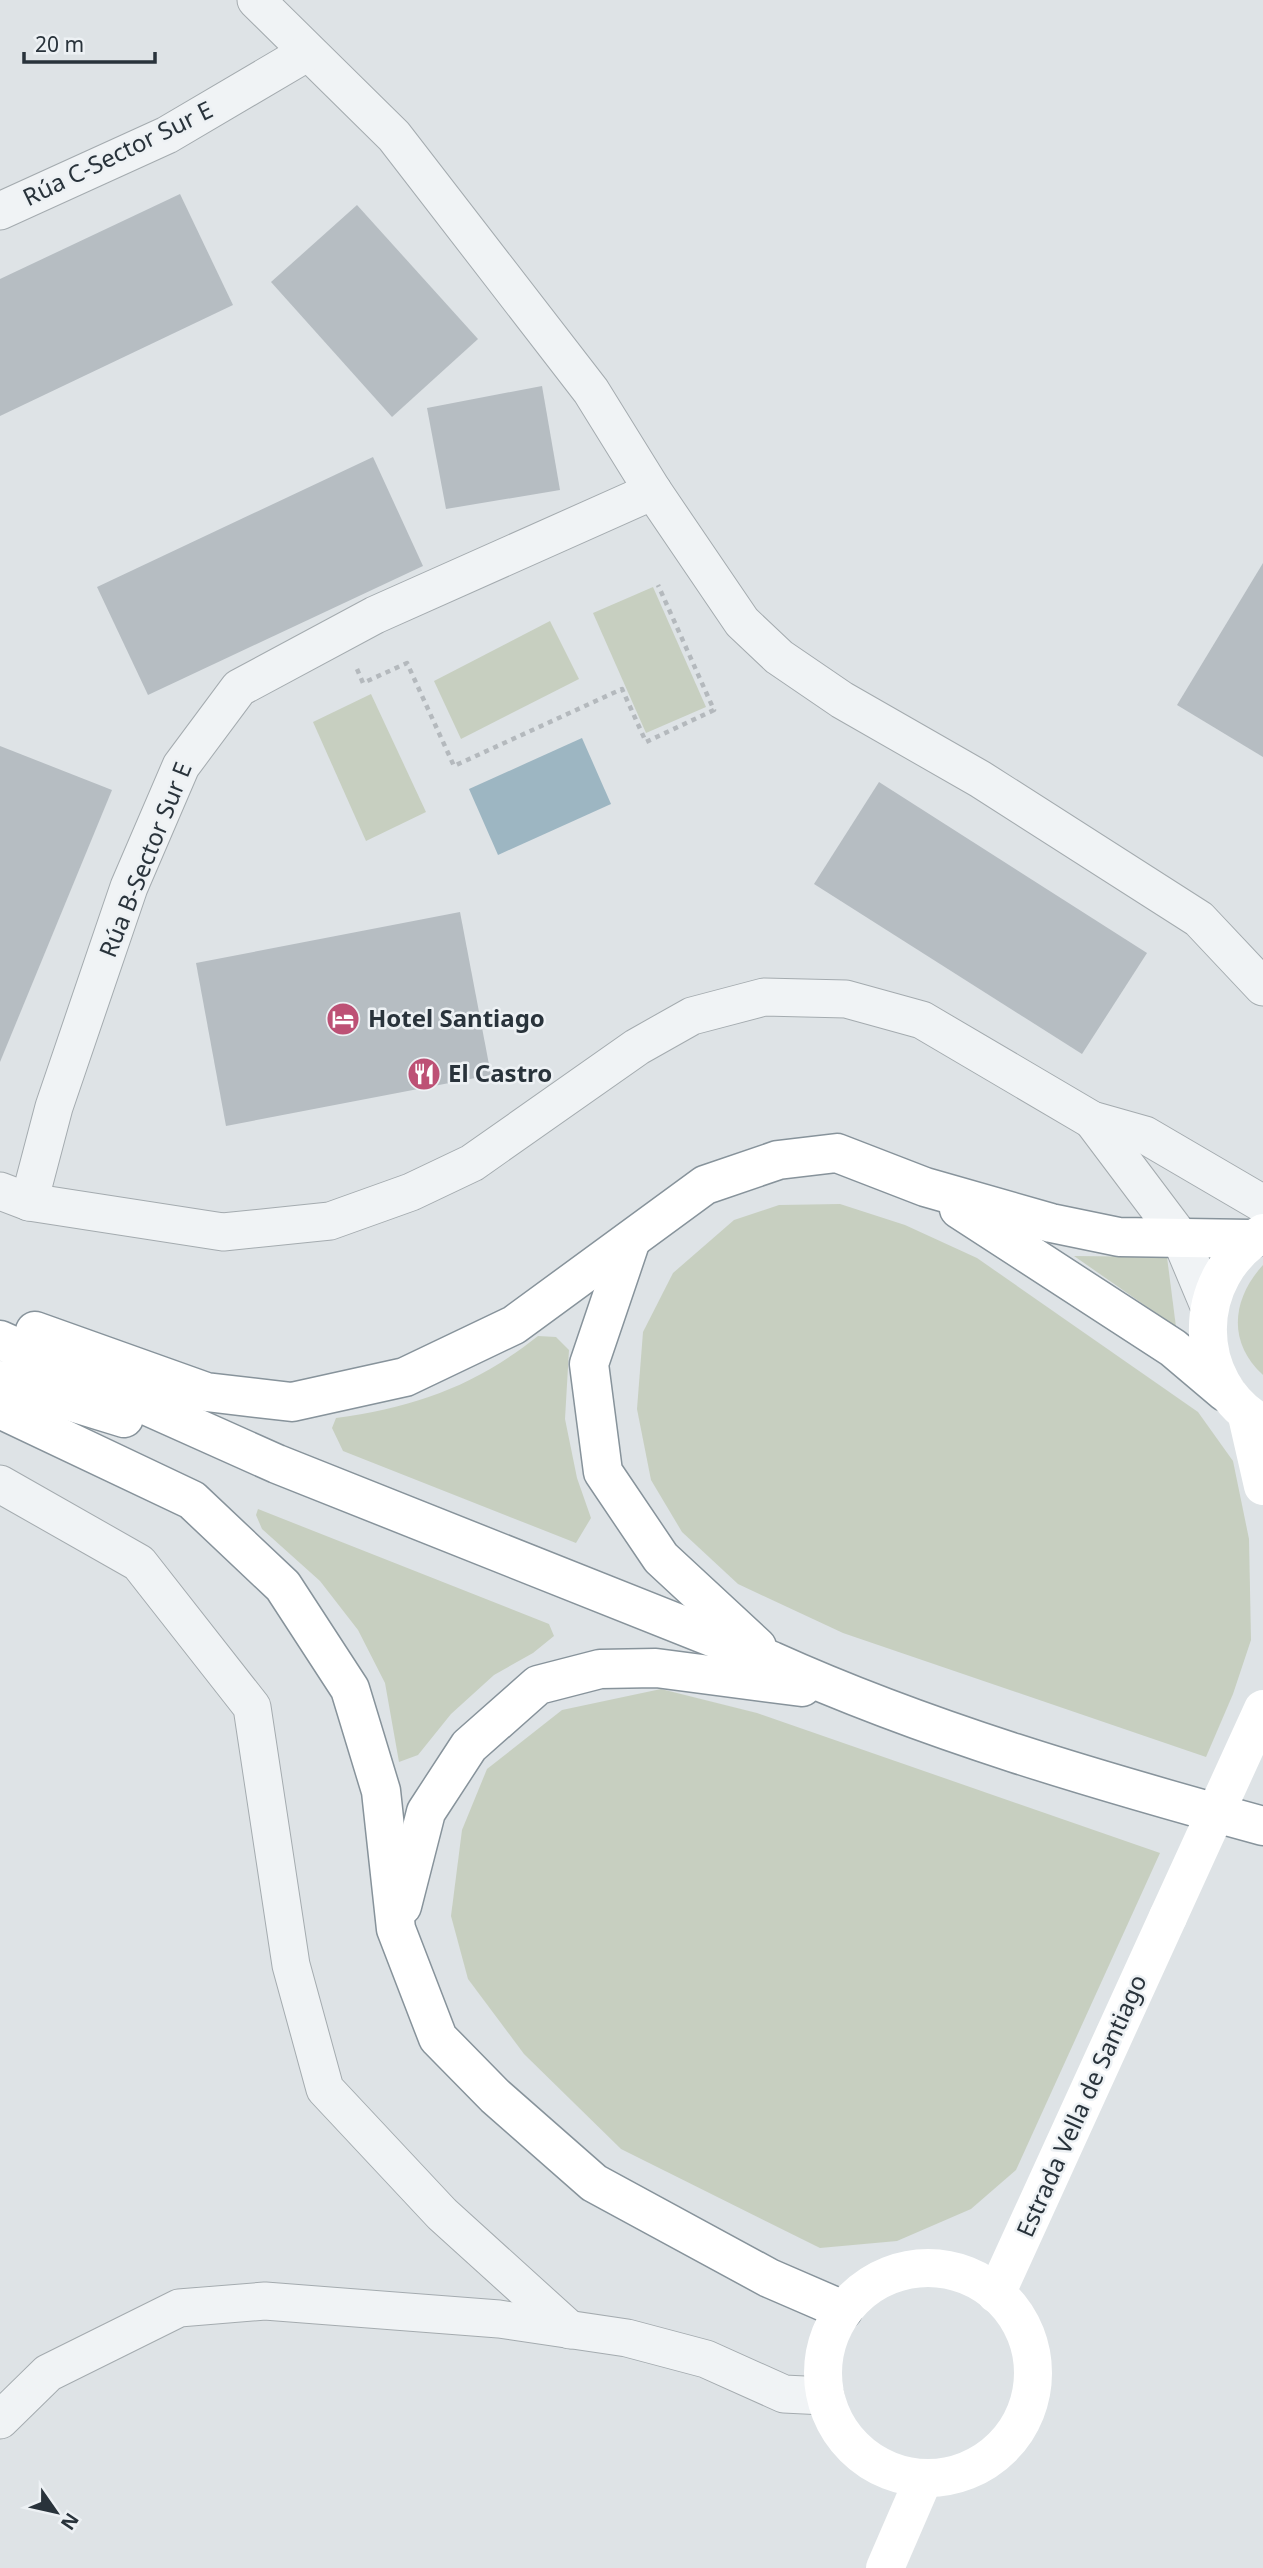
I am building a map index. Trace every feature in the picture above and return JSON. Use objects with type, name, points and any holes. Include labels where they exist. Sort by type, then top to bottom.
[{"type":"main road","points":[[0,1320],[206,1392],[292,1402],[405,1377],[502,1331],[705,1185],[778,1160],[837,1153],[925,1187],[1051,1223],[1119,1237],[1180,1237],[1259,1225]]},
{"type":"main road","points":[[925,1187],[1173,1348],[1245,1411]]},
{"type":"main road","points":[[1259,1225],[1218,1280],[1209,1306],[1206,1336],[1212,1365],[1245,1411],[1263,1486]]},
{"type":"main road","points":[[631,1240],[589,1364],[603,1472],[661,1558],[772,1661]]},
{"type":"main road","points":[[0,1340],[277,1464],[772,1661],[841,1692],[1127,1788],[1263,1826]]},
{"type":"main road","points":[[0,1380],[277,1464]]},
{"type":"main road","points":[[0,1409],[192,1500],[284,1586],[350,1689],[381,1790],[396,1928],[438,2038],[495,2096],[594,2183],[769,2278],[843,2310]]},
{"type":"main road","points":[[396,1928],[426,1812],[469,1746],[538,1685],[600,1669],[656,1668],[841,1692]]},
{"type":"main road","name":"Estrada Vella de Santiago","points":[[996,2294],[1263,1709]]},
{"type":"main road","points":[[927,2267],[959,2272],[989,2287],[996,2294],[1013,2309],[1028,2337],[1034,2367],[1031,2398],[1019,2426],[1000,2450],[975,2468],[946,2478],[924,2478],[885,2470],[859,2454],[837,2427],[825,2396],[822,2366],[829,2337],[843,2310],[866,2288],[895,2273],[927,2267]]},
{"type":"main road","points":[[885,2568],[924,2478]]},
{"type":"street","points":[[256,0],[394,136],[591,391],[653,491],[742,622],[779,657],[842,700],[980,779],[1199,919],[1263,987]]},
{"type":"street","name":"Rúa C-Sector Sur E","points":[[0,211],[167,135],[308,52]]},
{"type":"street","name":"Rúa B-Sector Sur E","points":[[653,491],[341,634],[239,688],[181,766],[129,887],[54,1107],[15,1197],[223,1232],[330,1221],[411,1192],[472,1163],[637,1047],[692,1016],[764,997],[846,999],[922,1020],[1092,1119],[1144,1135],[1245,1191],[1259,1225]]},
{"type":"street","name":"Rúa B-Sector Sur E","points":[[1092,1119],[1180,1237],[1209,1306]]},
{"type":"street","points":[[0,1484],[139,1563],[253,1707],[291,1965],[325,2089],[442,2214],[570,2330]]},
{"type":"street","points":[[0,2420],[48,2373],[179,2308],[265,2301],[499,2319],[627,2339],[706,2359],[784,2394],[825,2396]]},
{"type":"path","points":[[341,634],[363,683],[407,663],[454,766],[622,690],[646,741],[714,710],[658,585]]},
{"type":"green space","points":[[653,587],[706,707],[646,733],[593,613]]},
{"type":"green space","points":[[550,621],[579,679],[461,739],[434,681]]},
{"type":"green space","points":[[371,694],[426,812],[366,841],[313,722]]},
{"type":"green space","points":[[840,1204],[905,1225],[977,1258],[1198,1412],[1233,1461],[1249,1539],[1251,1640],[1233,1694],[1206,1757],[843,1633],[738,1584],[682,1532],[651,1480],[637,1409],[643,1332],[673,1273],[734,1220],[779,1205]]},
{"type":"green space","points":[[1074,1256],[1167,1257],[1176,1327]]},
{"type":"green space","points":[[1263,1265],[1263,1375],[1243,1349],[1238,1320],[1245,1292]]},
{"type":"green space","points":[[538,1336],[556,1337],[569,1350],[565,1419],[577,1478],[591,1518],[576,1543],[343,1451],[332,1428],[336,1418],[392,1408],[443,1392],[491,1368]]},
{"type":"green space","points":[[258,1509],[549,1624],[554,1636],[533,1653],[494,1675],[451,1714],[418,1755],[399,1762],[385,1683],[358,1630],[320,1581],[262,1529],[256,1515]]},
{"type":"green space","points":[[661,1689],[757,1713],[1160,1853],[1016,2170],[971,2209],[897,2241],[820,2248],[621,2149],[524,2054],[468,1979],[451,1916],[462,1830],[487,1769],[562,1710]]},
{"type":"water","points":[[582,738],[611,804],[498,855],[469,789]]},
{"type":"building","points":[[180,194],[233,305],[0,416],[0,279]]},
{"type":"building","points":[[357,205],[478,339],[392,417],[271,282]]},
{"type":"building","points":[[542,386],[560,490],[446,509],[427,408]]},
{"type":"building","points":[[373,457],[423,566],[148,695],[97,587]]},
{"type":"building","points":[[1263,563],[1263,757],[1177,705]]},
{"type":"building","points":[[0,746],[112,790],[0,1062]]},
{"type":"building","points":[[879,782],[1147,953],[1082,1054],[814,884]]},
{"type":"building","name":"Hotel Santiago","points":[[460,912],[491,1075],[226,1126],[196,963]]},
{"type":"place","name":"Hotel Santiago","points":[[343,1019]]},
{"type":"place","name":"El Castro","points":[[424,1074]]}]
